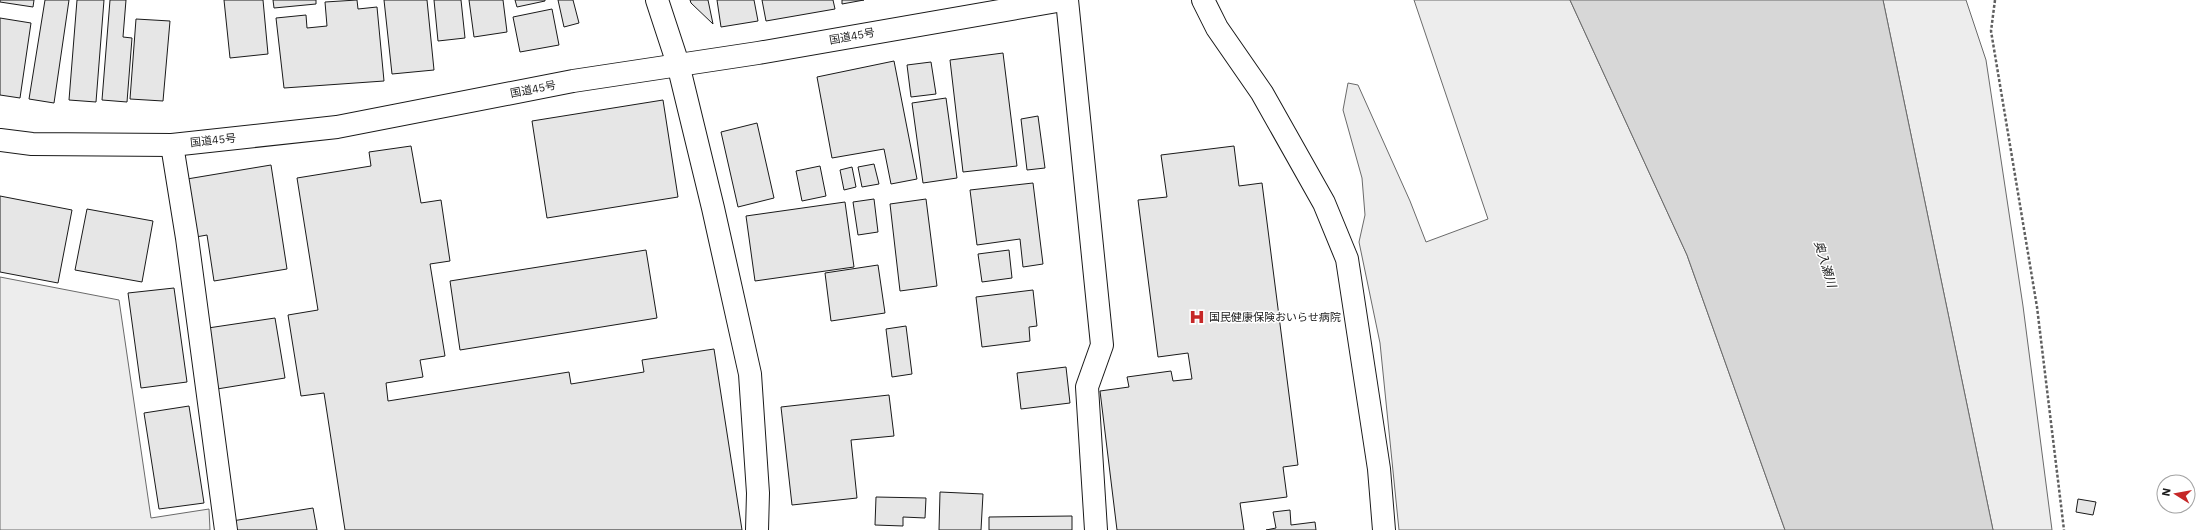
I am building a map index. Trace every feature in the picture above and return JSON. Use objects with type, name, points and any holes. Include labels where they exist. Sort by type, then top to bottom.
[{"type":"main road","points":[[657,0],[678,64],[713,208],[750,374],[758,493],[757,530]]},
{"type":"main road","name":"国道45号","points":[[0,140],[32,144],[172,145],[337,127],[573,81],[758,53],[1063,0]]},
{"type":"main road","points":[[1067,0],[1102,345],[1087,387],[1096,530]]},
{"type":"main road","points":[[1203,0],[1217,28],[1262,93],[1324,203],[1347,259],[1379,469],[1384,530]]},
{"type":"main road","points":[[172,145],[187,238],[226,530]]},
{"type":"path","points":[[1995,0],[1991,31],[2037,307],[2064,530]]},
{"type":"shaded area","points":[[1414,0],[1570,0],[1687,255],[1785,530],[1399,530],[1380,343],[1359,242],[1365,215],[1362,178],[1343,110],[1348,83],[1358,85],[1410,201],[1426,242],[1488,219]]},
{"type":"shaded area","points":[[1883,0],[1966,0],[1986,60],[2023,306],[2052,530],[1993,530]]},
{"type":"shaded area","points":[[0,277],[119,300],[151,518],[209,509],[210,530],[0,530]]},
{"type":"water","name":"奥入瀬川","points":[[1570,0],[1883,0],[1993,530],[1785,530],[1687,255]]},
{"type":"building","points":[[0,0],[34,0],[33,7],[0,2]]},
{"type":"building","points":[[45,0],[69,0],[54,103],[29,99]]},
{"type":"building","points":[[77,0],[104,0],[96,102],[69,100]]},
{"type":"building","points":[[110,0],[126,0],[123,37],[132,38],[127,102],[102,100]]},
{"type":"building","points":[[224,0],[263,0],[268,54],[230,58]]},
{"type":"building","points":[[273,0],[316,0],[316,4],[274,8]]},
{"type":"building","points":[[357,0],[358,9],[377,7],[384,81],[284,88],[276,18],[306,15],[307,28],[327,26],[325,2]]},
{"type":"building","points":[[384,0],[427,0],[434,70],[392,74]]},
{"type":"building","points":[[434,0],[461,0],[465,38],[438,41]]},
{"type":"building","points":[[469,0],[503,0],[507,32],[474,37]]},
{"type":"building","points":[[515,0],[545,0],[545,1],[517,7]]},
{"type":"building","points":[[558,0],[573,0],[579,23],[564,27]]},
{"type":"building","points":[[690,0],[708,0],[713,24],[691,3]]},
{"type":"building","points":[[717,0],[754,0],[758,21],[721,27]]},
{"type":"building","points":[[762,0],[833,0],[835,9],[766,21]]},
{"type":"building","points":[[842,0],[864,0],[842,4]]},
{"type":"building","points":[[552,9],[559,45],[520,52],[513,17]]},
{"type":"building","points":[[0,18],[31,23],[20,98],[0,95]]},
{"type":"building","points":[[136,19],[170,21],[163,101],[130,99]]},
{"type":"building","points":[[1003,53],[1017,166],[963,172],[950,60]]},
{"type":"building","points":[[894,61],[917,179],[891,184],[884,149],[832,158],[817,77]]},
{"type":"building","points":[[931,62],[936,94],[911,97],[907,65]]},
{"type":"building","points":[[946,98],[957,178],[923,183],[912,103]]},
{"type":"building","points":[[663,100],[678,197],[547,218],[532,121]]},
{"type":"building","points":[[1038,116],[1045,168],[1027,170],[1021,119]]},
{"type":"building","points":[[757,123],[774,198],[738,207],[721,132]]},
{"type":"building","points":[[411,146],[421,203],[441,200],[450,261],[430,264],[445,356],[420,360],[423,377],[386,383],[388,401],[569,372],[571,384],[644,372],[642,360],[714,349],[742,530],[345,530],[324,393],[301,396],[288,315],[318,310],[297,178],[371,166],[369,152]]},
{"type":"building","points":[[1234,146],[1239,186],[1262,183],[1298,465],[1283,467],[1287,497],[1240,503],[1244,530],[1117,530],[1100,391],[1129,387],[1127,377],[1171,371],[1173,381],[1192,379],[1188,353],[1158,357],[1138,200],[1167,197],[1161,155]]},
{"type":"building","points":[[874,164],[879,184],[862,187],[858,167]]},
{"type":"building","points":[[271,165],[287,269],[214,281],[207,235],[196,237],[187,179]]},
{"type":"building","points":[[820,166],[826,196],[802,201],[796,171]]},
{"type":"building","points":[[852,167],[856,187],[844,190],[840,170]]},
{"type":"building","points":[[1033,183],[1043,264],[1023,267],[1020,239],[977,245],[970,190]]},
{"type":"building","points":[[0,196],[72,210],[58,283],[0,272]]},
{"type":"building","points":[[874,199],[878,232],[858,235],[853,202]]},
{"type":"building","points":[[926,199],[937,286],[900,291],[890,204]]},
{"type":"building","points":[[845,202],[854,267],[755,281],[746,216]]},
{"type":"building","points":[[87,209],[153,221],[142,282],[75,270]]},
{"type":"building","points":[[646,250],[657,318],[460,350],[450,281]]},
{"type":"building","points":[[1009,250],[1012,278],[982,282],[978,254]]},
{"type":"building","points":[[878,265],[885,313],[831,321],[825,273]]},
{"type":"building","points":[[174,288],[187,382],[141,388],[128,293]]},
{"type":"building","points":[[1033,290],[1037,326],[1029,327],[1030,341],[982,347],[976,297]]},
{"type":"building","points":[[275,318],[285,378],[217,389],[208,328]]},
{"type":"building","points":[[906,326],[912,374],[892,377],[886,329]]},
{"type":"building","points":[[1066,367],[1070,403],[1021,409],[1017,373]]},
{"type":"building","points":[[889,395],[894,436],[851,440],[857,498],[792,505],[781,407]]},
{"type":"building","points":[[189,406],[204,503],[159,509],[144,413]]},
{"type":"building","points":[[940,492],[983,494],[981,530],[939,530]]},
{"type":"building","points":[[876,497],[926,498],[925,518],[903,517],[903,526],[875,525]]},
{"type":"building","points":[[2078,499],[2096,502],[2093,515],[2076,512]]},
{"type":"building","points":[[313,508],[317,530],[234,530],[232,521]]},
{"type":"building","points":[[1290,510],[1291,525],[1315,522],[1316,530],[1266,530],[1276,528],[1273,512]]},
{"type":"building","points":[[1072,516],[1072,530],[989,530],[989,517]]},
{"type":"place","name":"国民健康保険おいらせ病院","points":[[1197,317]]}]
